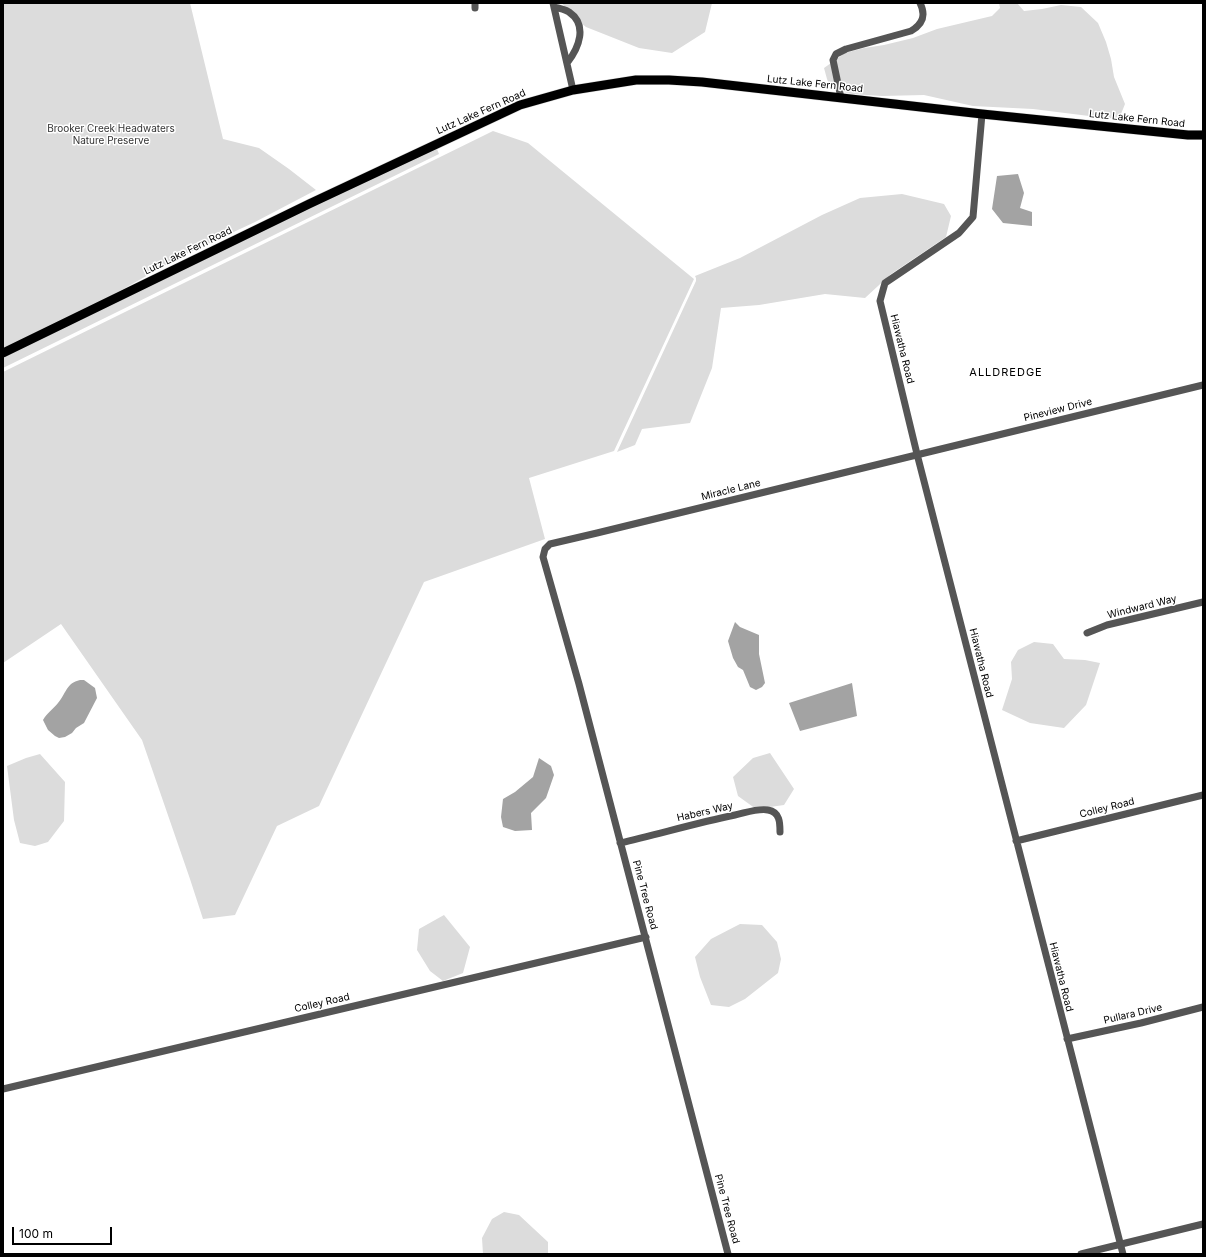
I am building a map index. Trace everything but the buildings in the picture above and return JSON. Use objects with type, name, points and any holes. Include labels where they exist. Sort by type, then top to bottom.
[{"type":"main road","name":"Lutz Lake Fern Road","points":[[3,353],[309,204],[520,105],[573,90],[636,80],[702,82],[982,114],[1182,135],[1203,135]]},
{"type":"street","points":[[841,98],[833,60],[836,54],[846,49],[912,31],[918,27],[921,22],[922,8],[920,3]]},
{"type":"street","points":[[553,5],[574,16],[580,27],[579,44],[566,63]]},
{"type":"street","points":[[553,5],[573,90]]},
{"type":"street","name":"Hiawatha Road","points":[[982,114],[973,217],[959,233],[885,283],[880,302],[917,454],[1123,1254]]},
{"type":"street","name":"Pineview Drive","points":[[917,454],[1203,385]]},
{"type":"street","name":"Miracle Lane","points":[[550,544],[917,454]]},
{"type":"street","name":"Pine Tree Road","points":[[550,544],[545,549],[543,557],[579,684],[728,1254]]},
{"type":"street","name":"Windward Way","points":[[1087,633],[1107,625],[1203,602]]},
{"type":"street","name":"Colley Road","points":[[1016,841],[1203,794]]},
{"type":"street","name":"Habers Way","points":[[620,843],[762,810],[769,810],[776,814],[780,821],[780,832]]},
{"type":"street","name":"Colley Road","points":[[3,1088],[646,937]]},
{"type":"street","name":"Pullara Drive","points":[[1067,1039],[1141,1023],[1203,1007]]},
{"type":"street","points":[[1081,1254],[1203,1224]]},
{"type":"green space","name":"Brooker Creek Headwaters Nature Preserve","points":[[3,3],[190,3],[223,139],[259,148],[316,190],[255,222],[178,258],[104,300],[3,352]]},
{"type":"green space","points":[[562,3],[712,3],[705,32],[672,53],[639,48],[586,27],[570,14]]},
{"type":"green space","points":[[999,3],[1017,3],[1024,11],[1061,5],[1081,7],[1098,23],[1106,42],[1114,77],[1125,104],[1119,119],[1033,109],[973,106],[924,95],[882,96],[852,94],[831,89],[824,68],[845,53],[913,38],[937,29],[992,16],[1000,8]]},
{"type":"green space","points":[[493,131],[528,143],[694,279],[614,451],[529,478],[545,539],[424,582],[319,806],[277,826],[235,915],[203,919],[142,740],[61,624],[3,663],[3,372]]},
{"type":"green space","points":[[437,149],[439,154],[3,368],[3,357],[311,208]]},
{"type":"green space","points":[[902,194],[944,204],[951,216],[946,237],[891,274],[865,298],[825,294],[759,305],[721,308],[712,368],[690,423],[642,429],[635,445],[617,452],[696,281],[695,276],[740,258],[822,215],[860,198]]},
{"type":"green space","points":[[1034,642],[1053,644],[1064,659],[1085,660],[1100,663],[1086,705],[1064,728],[1030,723],[1002,710],[1012,679],[1011,662],[1018,650]]},
{"type":"green space","points":[[770,753],[794,789],[784,805],[756,809],[738,796],[733,777],[753,758]]},
{"type":"green space","points":[[40,754],[65,782],[64,821],[48,842],[35,846],[20,843],[14,820],[7,766]]},
{"type":"green space","points":[[444,915],[470,947],[463,973],[443,981],[430,971],[417,950],[419,929]]},
{"type":"green space","points":[[740,924],[762,925],[777,942],[781,959],[778,973],[745,999],[729,1007],[711,1005],[700,977],[695,957],[711,939]]},
{"type":"green space","points":[[504,1212],[519,1215],[548,1242],[548,1254],[483,1254],[482,1238],[492,1219]]},
{"type":"shaded area","points":[[1018,174],[1024,193],[1020,208],[1032,212],[1032,226],[1003,223],[992,209],[997,176]]},
{"type":"shaded area","points":[[735,622],[740,627],[759,635],[759,654],[765,683],[762,687],[756,690],[750,687],[743,670],[738,667],[733,658],[728,641]]},
{"type":"shaded area","points":[[84,680],[95,688],[97,698],[84,723],[76,728],[72,733],[65,737],[59,738],[48,730],[43,720],[61,700],[69,686],[75,681]]},
{"type":"shaded area","points":[[852,683],[857,716],[800,731],[789,703]]},
{"type":"shaded area","points":[[539,758],[551,766],[554,775],[546,798],[531,813],[532,830],[515,831],[503,827],[501,817],[503,799],[515,792],[533,777]]},
{"type":"district","name":"ALLDREDGE","points":[[1006,373]]}]
